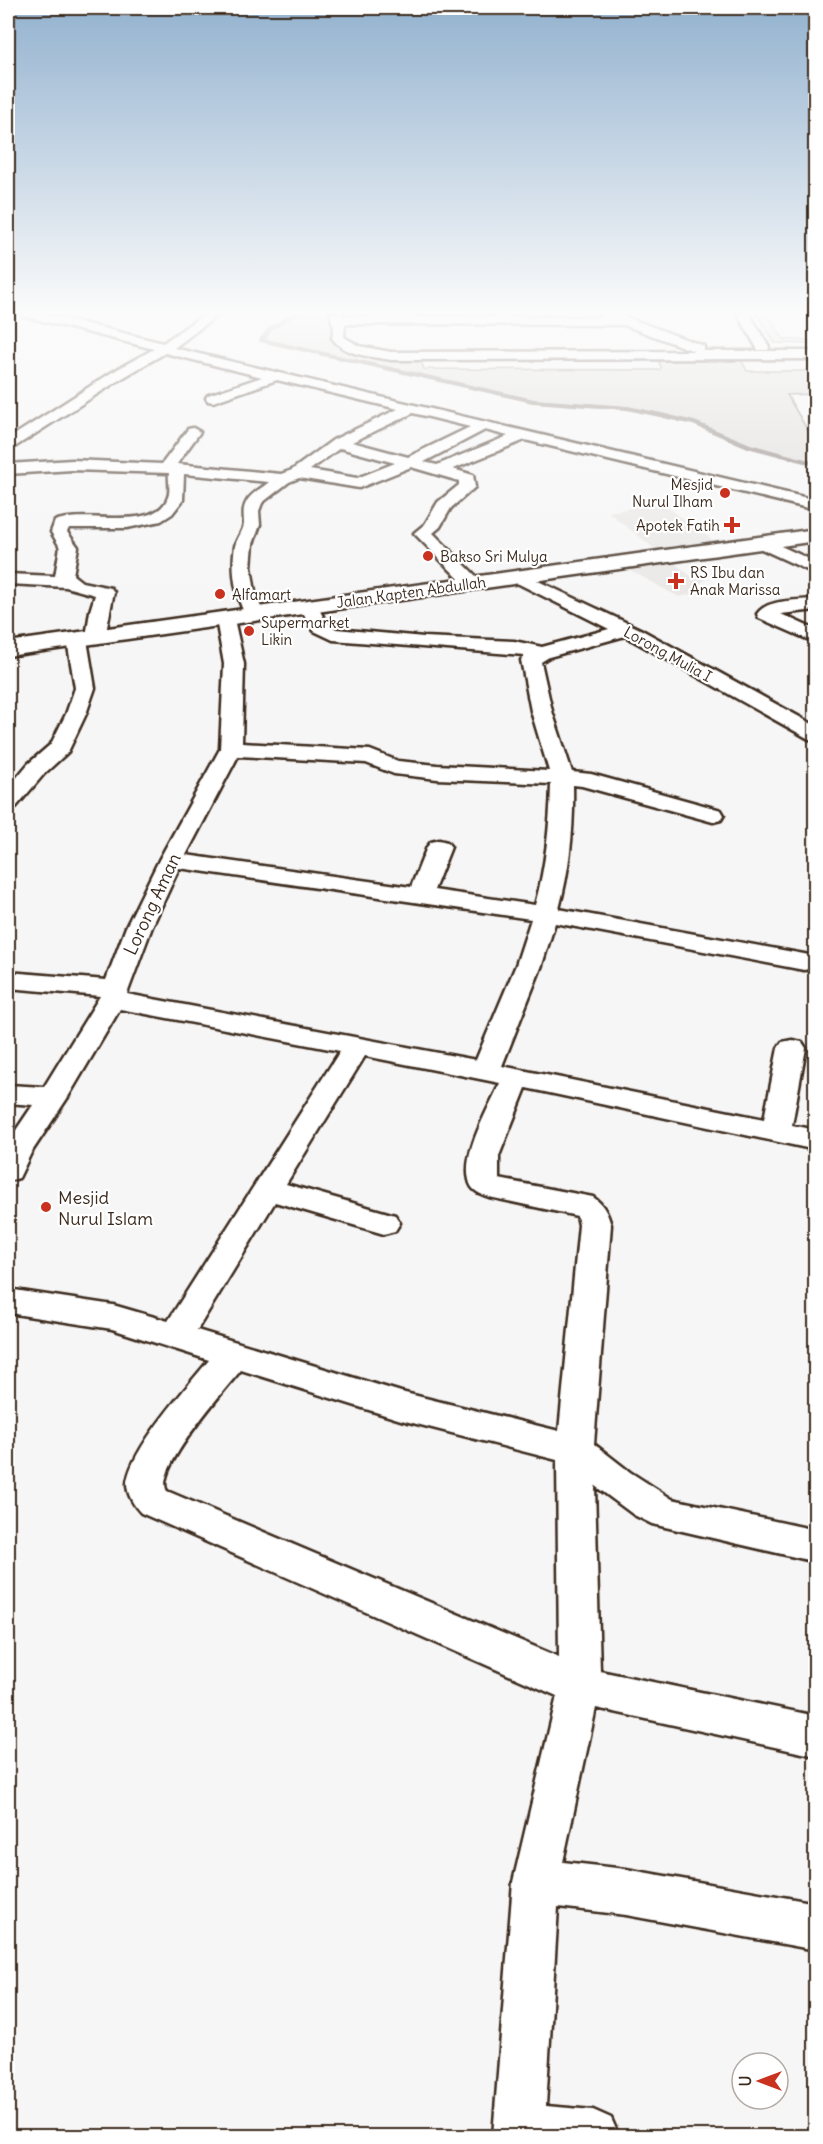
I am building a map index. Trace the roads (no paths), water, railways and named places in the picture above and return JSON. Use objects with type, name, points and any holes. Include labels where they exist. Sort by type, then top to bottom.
[{"type":"main road","name":"Jalan Kapten Abdullah","points":[[8,650],[816,535]]},
{"type":"street","points":[[8,446],[59,413]]},
{"type":"street","points":[[255,615],[243,578],[244,544],[252,525],[251,511],[255,501],[338,442],[401,413]]},
{"type":"street","points":[[434,413],[816,505]]},
{"type":"street","points":[[8,470],[72,465],[173,468],[359,483],[411,462],[485,425]]},
{"type":"street","points":[[8,802],[36,768],[60,747],[76,714],[85,688],[87,638],[105,592],[81,588],[69,582],[62,574],[69,547],[59,532],[61,525],[67,522],[135,522],[153,519],[166,511],[178,492],[173,468],[193,432]]},
{"type":"street","points":[[438,470],[526,434]]},
{"type":"street","points":[[338,442],[467,478],[467,487],[444,505],[432,527],[422,533],[435,543],[473,583]]},
{"type":"street","points":[[763,543],[816,569]]},
{"type":"street","name":"Lorong Mulia I","points":[[519,577],[626,630],[816,735]]},
{"type":"street","points":[[8,579],[69,582]]},
{"type":"street","points":[[814,604],[779,608],[766,614],[816,637]]},
{"type":"street","points":[[308,606],[319,627],[324,632],[333,634],[424,643],[514,647],[542,653]]},
{"type":"street","name":"Lorong Aman","points":[[8,1171],[16,1152],[53,1097],[113,994],[139,927],[171,860],[231,749],[234,664],[225,619]]},
{"type":"street","points":[[486,1071],[516,1001],[547,914],[560,843],[562,778],[541,709],[531,660],[542,653],[626,630]]},
{"type":"street","points":[[231,749],[370,757],[394,767],[437,772],[590,780],[713,815]]},
{"type":"street","points":[[420,896],[439,847]]},
{"type":"street","points":[[171,860],[547,914],[804,962]]},
{"type":"street","points":[[8,980],[113,994],[816,1140]]},
{"type":"street","points":[[176,1336],[357,1046]]},
{"type":"street","points":[[777,1132],[792,1048]]},
{"type":"street","points":[[516,1078],[484,1156],[483,1181],[488,1186],[500,1190],[582,1205],[588,1208],[595,1220],[575,1450],[580,1686],[536,1882],[519,2133],[593,2136]]},
{"type":"street","points":[[8,1094],[53,1097]]},
{"type":"street","points":[[269,1190],[384,1223]]},
{"type":"street","points":[[8,1301],[113,1317],[401,1406],[575,1450],[647,1504],[665,1513],[816,1546]]},
{"type":"street","points":[[233,1355],[168,1439],[146,1481],[149,1497],[165,1507],[580,1686],[816,1736]]},
{"type":"street","points":[[536,1882],[637,1894],[816,1927]]},
{"type":"waterway","points":[[651,413],[693,423],[748,446],[816,464]]},
{"type":"place","name":"Mesjid Nurul Ilham","points":[[725,493]]},
{"type":"place","name":"Apotek Fatih","points":[[732,525]]},
{"type":"place","name":"Bakso Sri Mulya","points":[[428,556]]},
{"type":"place","name":"RS Ibu dan Anak Marissa","points":[[676,581]]},
{"type":"place","name":"Alfamart","points":[[220,594]]},
{"type":"place","name":"Supermarket Likin","points":[[249,631]]},
{"type":"place","name":"Mesjid Nurul Islam","points":[[46,1207]]}]
